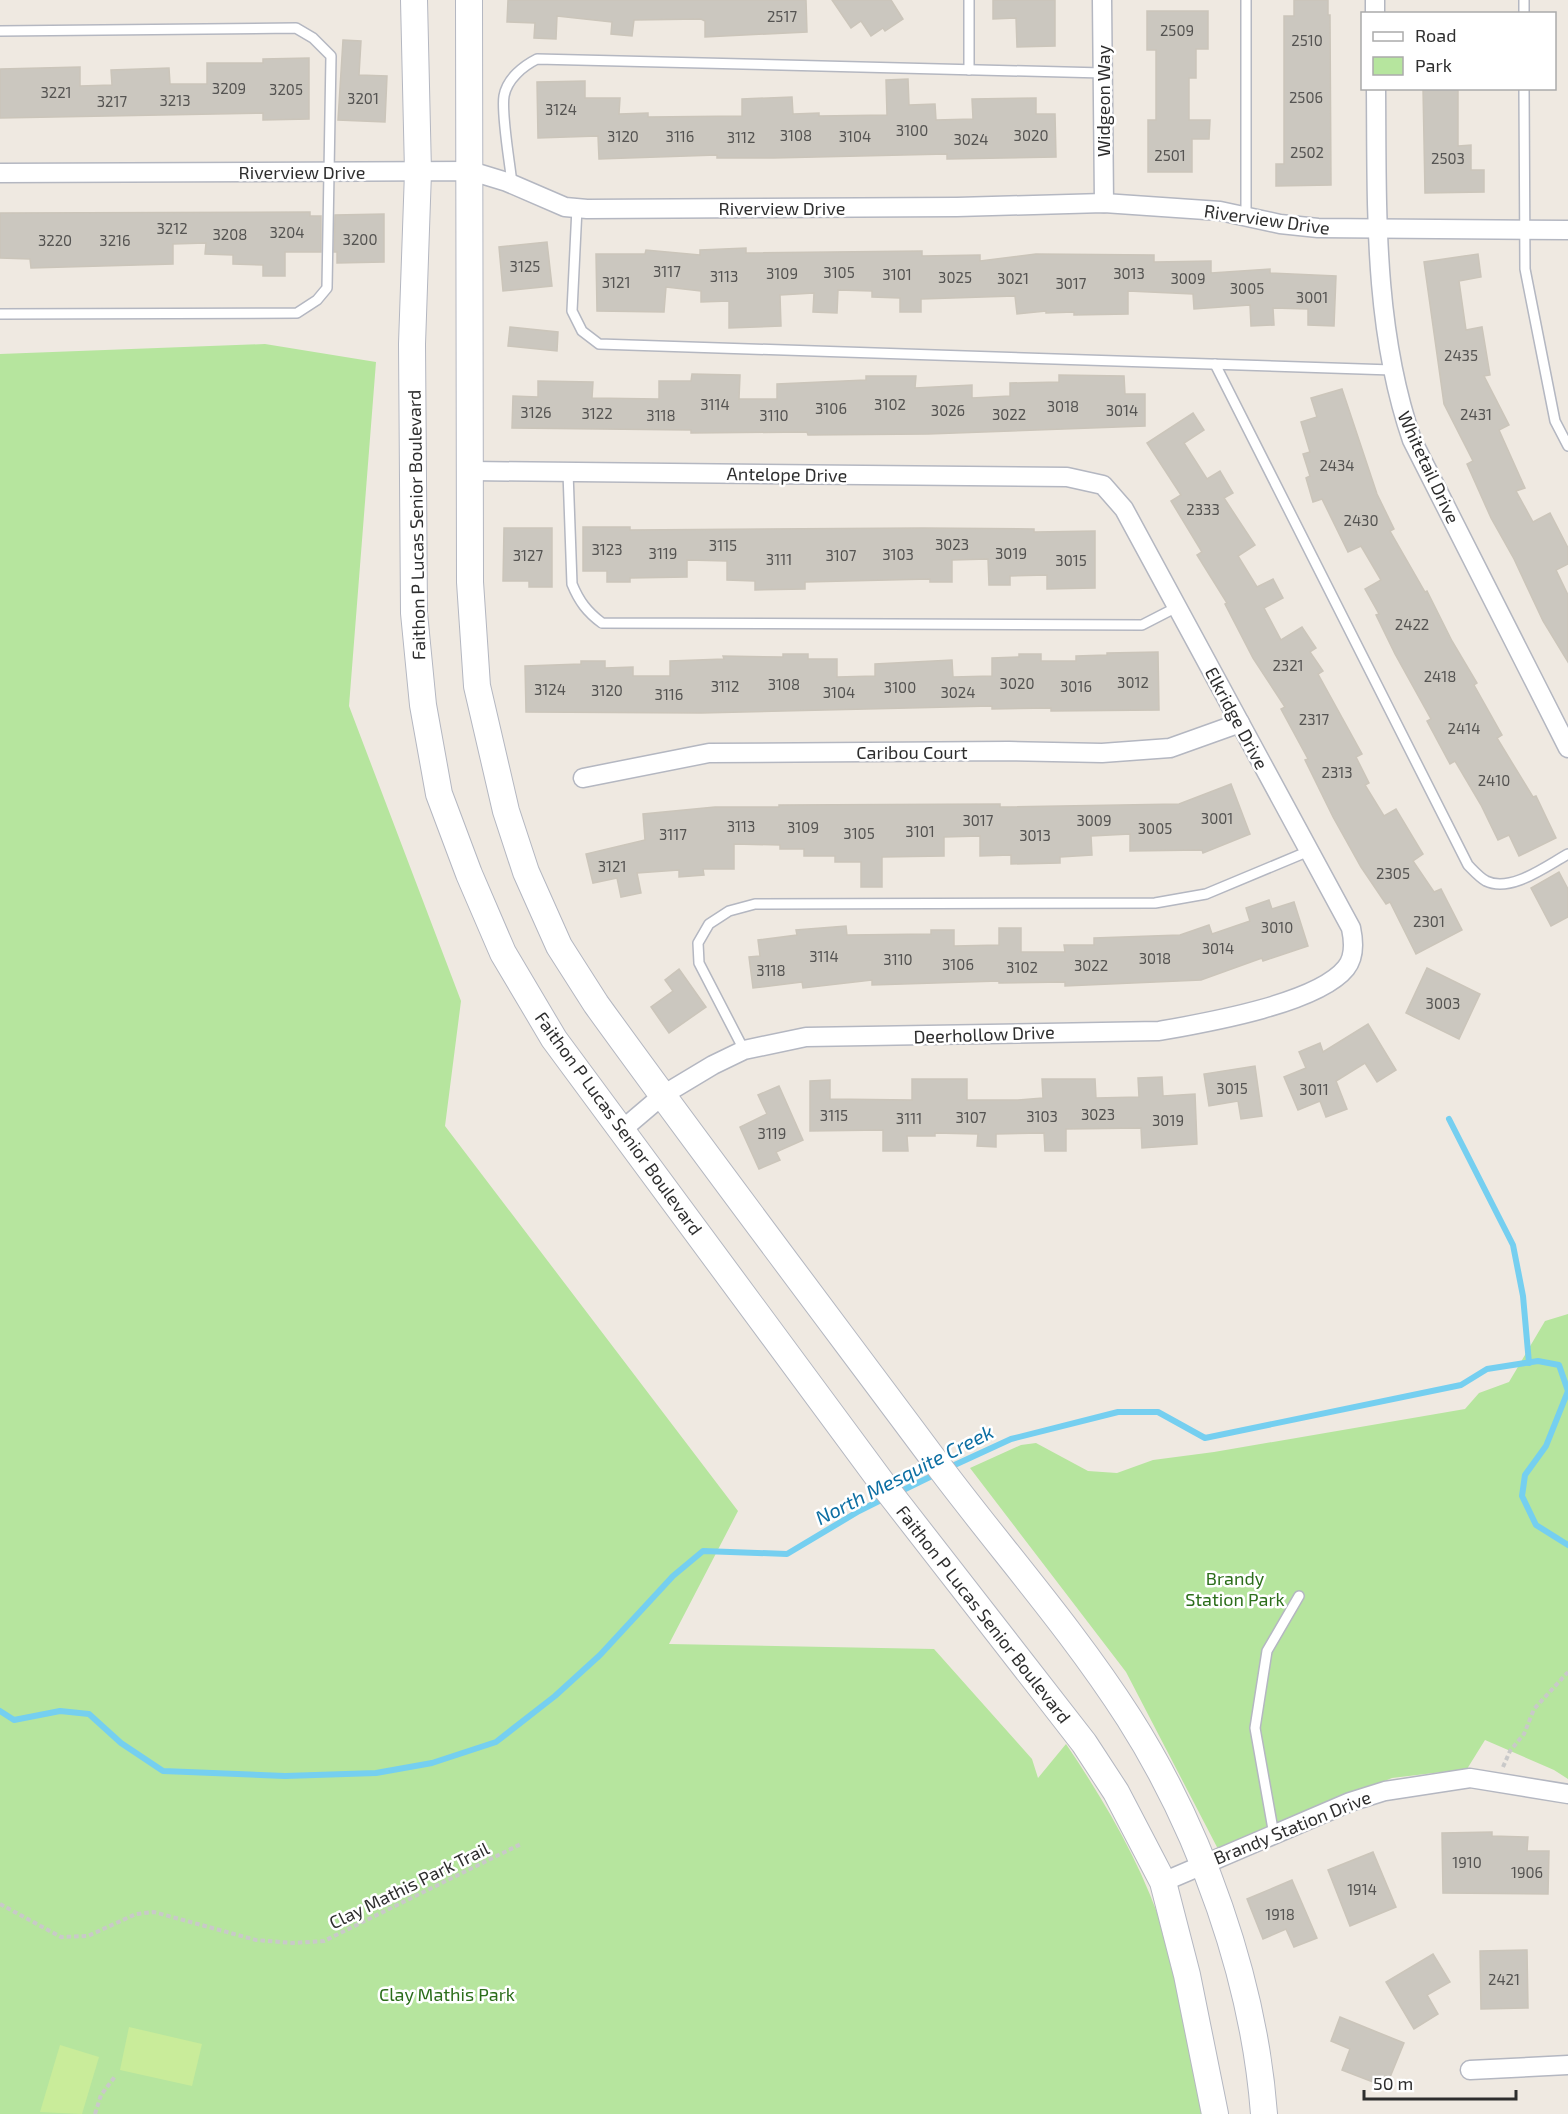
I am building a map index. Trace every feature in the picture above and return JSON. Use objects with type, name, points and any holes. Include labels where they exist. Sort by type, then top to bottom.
[{"type":"main road","name":"Faithon P Lucas Senior Boulevard","points":[[414,0],[418,172],[412,344],[414,614],[423,705],[440,794],[469,874],[503,953],[554,1039],[623,1129],[832,1415],[1084,1743],[1116,1792],[1163,1882],[1187,1975],[1215,2114]]},
{"type":"main road","points":[[469,0],[471,582],[477,686],[506,811],[526,872],[559,946],[596,1004],[877,1382],[1099,1675],[1155,1761],[1204,1862],[1237,1968],[1255,2048],[1264,2114]]},
{"type":"street","name":"Widgeon Way","points":[[1102,0],[1104,203]]},
{"type":"street","name":"Whitetail Drive","points":[[1376,90],[1377,230],[1386,345],[1398,400],[1412,440],[1568,748]]},
{"type":"street","name":"Riverview Drive","points":[[0,173],[471,171],[512,184],[565,207],[577,208],[957,207],[1104,203],[1220,212],[1308,227],[1377,230],[1568,230]]},
{"type":"street","name":"Antelope Drive","points":[[471,471],[1067,477],[1103,486]]},
{"type":"street","name":"Elkridge Drive","points":[[1103,486],[1124,509],[1351,928],[1352,957]]},
{"type":"street","name":"Caribou Court","points":[[583,778],[709,753],[1125,752],[1170,748],[1240,723]]},
{"type":"street","name":"Deerhollow Drive","points":[[623,1129],[663,1095],[713,1065],[744,1050],[806,1037],[845,1034],[896,1037],[1159,1031],[1217,1021],[1269,1008],[1334,979],[1346,968],[1352,957]]},
{"type":"street","name":"Brandy Station Drive","points":[[1163,1882],[1204,1862],[1350,1802],[1385,1791],[1470,1778],[1568,1794]]},
{"type":"street","points":[[1470,2070],[1568,2065]]},
{"type":"lane","points":[[969,0],[969,70]]},
{"type":"lane","points":[[1246,0],[1246,217]]},
{"type":"lane","points":[[0,31],[296,28],[313,38],[331,56],[331,172],[327,288],[317,300],[297,313],[0,314]]},
{"type":"lane","points":[[512,184],[504,95],[514,77],[524,66],[537,59],[1103,73]]},
{"type":"lane","points":[[1524,90],[1525,268],[1555,422],[1568,446]]},
{"type":"lane","points":[[577,208],[572,311],[582,331],[599,344],[1392,370]]},
{"type":"lane","points":[[1215,364],[1468,865],[1485,880],[1502,885],[1516,881],[1568,854]]},
{"type":"lane","points":[[568,472],[572,584],[578,598],[591,615],[602,623],[1142,625],[1177,607]]},
{"type":"lane","points":[[744,1050],[699,963],[698,943],[709,924],[729,911],[755,904],[1155,903],[1206,894],[1309,851]]},
{"type":"lane","points":[[1274,1835],[1256,1728],[1267,1651],[1299,1596]]},
{"type":"path","points":[[1496,1781],[1510,1751],[1524,1734],[1534,1709],[1568,1672]]},
{"type":"path","name":"Clay Mathis Park Trail","points":[[0,1904],[61,1937],[88,1936],[136,1914],[154,1912],[256,1940],[292,1943],[324,1941],[520,1844]]},
{"type":"path","points":[[95,2114],[101,2095],[116,2075]]},
{"type":"green space","name":"Clay Mathis Park","points":[[265,344],[376,362],[349,706],[461,1001],[445,1126],[738,1511],[669,1644],[934,1649],[1032,1759],[1038,1778],[1066,1744],[1122,1836],[1156,1910],[1172,1957],[1182,2001],[1202,2114],[0,2114],[0,354]]},
{"type":"green space","name":"Brandy Station Park","points":[[1568,1314],[1568,1779],[1554,1770],[1485,1740],[1467,1769],[1392,1778],[1218,1849],[1126,1672],[970,1468],[1021,1445],[1036,1443],[1088,1471],[1117,1473],[1153,1460],[1214,1452],[1465,1409],[1479,1393],[1509,1382],[1545,1321]]},
{"type":"green space","points":[[129,2027],[202,2044],[192,2086],[120,2070]]},
{"type":"green space","points":[[60,2045],[99,2057],[82,2114],[40,2112]]},
{"type":"building","points":[[508,0],[806,0],[807,32],[705,37],[705,21],[701,19],[634,20],[632,36],[611,34],[612,22],[557,16],[556,39],[534,38],[535,23],[507,22]]},
{"type":"building","points":[[832,0],[891,0],[903,19],[885,31],[883,28],[871,36],[861,21],[851,28]]},
{"type":"building","points":[[993,0],[1055,0],[1055,46],[1017,47],[1016,18],[993,19]]},
{"type":"building","points":[[1294,0],[1328,0],[1331,185],[1276,186],[1276,164],[1284,164],[1284,16],[1294,16]]},
{"type":"building","points":[[1147,11],[1208,11],[1208,49],[1196,49],[1196,78],[1189,78],[1189,120],[1210,120],[1209,139],[1192,139],[1192,172],[1148,172],[1148,120],[1156,120],[1156,50],[1147,50]]},
{"type":"building","points":[[343,40],[361,41],[359,75],[387,76],[385,122],[338,120]]},
{"type":"building","points":[[309,58],[309,119],[263,120],[263,113],[0,118],[0,69],[80,67],[80,86],[112,85],[111,70],[169,68],[170,84],[207,84],[207,63],[263,63],[263,59]]},
{"type":"building","points":[[908,79],[909,105],[935,104],[936,120],[973,119],[972,99],[1036,98],[1036,114],[1055,114],[1056,157],[947,159],[947,154],[717,158],[717,155],[599,159],[598,136],[538,138],[537,82],[585,81],[585,98],[620,98],[619,114],[648,113],[648,117],[742,116],[742,99],[792,97],[793,114],[819,113],[819,116],[887,115],[886,80]]},
{"type":"building","points":[[1423,90],[1458,90],[1458,146],[1471,145],[1471,170],[1484,170],[1484,192],[1425,193]]},
{"type":"building","points":[[310,212],[310,216],[321,216],[321,252],[285,252],[285,276],[263,276],[263,265],[233,264],[233,255],[205,254],[206,243],[173,244],[173,264],[31,268],[30,259],[0,258],[0,213]]},
{"type":"building","points":[[384,214],[384,262],[337,263],[337,252],[334,252],[335,215]]},
{"type":"building","points":[[547,242],[552,286],[503,291],[499,247]]},
{"type":"building","points":[[746,248],[746,253],[922,251],[922,256],[980,255],[980,261],[1036,254],[1154,255],[1154,262],[1211,261],[1211,273],[1270,269],[1270,273],[1336,276],[1334,326],[1308,325],[1308,309],[1273,308],[1274,325],[1251,326],[1250,305],[1194,309],[1193,294],[1128,291],[1128,314],[1074,315],[1074,312],[1046,313],[1046,311],[1017,314],[1015,296],[921,299],[921,312],[900,312],[900,298],[872,297],[872,291],[838,290],[837,313],[813,312],[814,293],[780,295],[781,326],[729,328],[729,301],[701,302],[701,291],[666,287],[664,312],[597,311],[596,254],[645,254],[646,250],[700,255],[700,250]]},
{"type":"building","points":[[1478,254],[1481,277],[1459,281],[1466,330],[1482,327],[1490,375],[1484,376],[1509,425],[1499,430],[1525,488],[1516,491],[1533,522],[1550,513],[1568,548],[1568,564],[1556,570],[1568,595],[1568,662],[1543,621],[1514,559],[1491,518],[1467,464],[1473,461],[1444,404],[1424,262]]},
{"type":"building","points":[[510,327],[558,332],[557,351],[508,346]]},
{"type":"building","points":[[692,374],[740,375],[739,399],[777,399],[777,384],[866,380],[866,376],[916,376],[915,388],[972,385],[972,398],[1010,396],[1010,383],[1059,382],[1059,375],[1124,376],[1125,394],[1145,394],[1145,426],[928,434],[808,435],[807,432],[691,433],[691,430],[512,428],[513,396],[538,397],[538,381],[593,382],[592,398],[659,399],[659,381],[691,381]]},
{"type":"building","points":[[1342,389],[1377,494],[1394,529],[1390,531],[1425,592],[1427,591],[1452,641],[1477,683],[1474,685],[1502,735],[1497,738],[1533,797],[1536,796],[1556,838],[1519,856],[1509,835],[1498,840],[1481,805],[1455,761],[1450,764],[1427,721],[1431,719],[1395,654],[1376,615],[1379,614],[1365,589],[1381,580],[1361,546],[1348,552],[1322,499],[1313,502],[1306,478],[1310,476],[1303,454],[1310,452],[1301,422],[1317,417],[1311,398]]},
{"type":"building","points":[[1193,413],[1204,430],[1184,443],[1207,479],[1220,471],[1233,493],[1224,498],[1255,545],[1238,556],[1257,587],[1273,579],[1283,598],[1264,608],[1281,640],[1302,627],[1316,648],[1310,652],[1323,671],[1318,674],[1362,754],[1356,757],[1369,783],[1365,785],[1384,816],[1396,809],[1423,854],[1413,861],[1434,892],[1441,889],[1462,930],[1416,954],[1390,902],[1386,904],[1361,867],[1333,817],[1305,760],[1308,759],[1281,709],[1285,707],[1253,658],[1225,604],[1227,603],[1197,555],[1202,552],[1171,501],[1181,495],[1147,443]]},
{"type":"building","points":[[583,527],[630,527],[630,530],[923,528],[1034,529],[1034,532],[1095,531],[1095,588],[1047,589],[1047,575],[1010,576],[1010,585],[989,585],[988,559],[952,560],[952,582],[930,582],[930,579],[805,582],[805,589],[755,590],[755,581],[727,580],[727,561],[687,560],[687,577],[630,578],[630,582],[607,582],[607,571],[583,571]]},
{"type":"building","points":[[504,528],[552,528],[552,587],[529,587],[529,581],[503,581]]},
{"type":"building","points":[[1158,652],[1159,710],[1051,711],[1051,708],[992,709],[992,706],[701,713],[526,712],[525,666],[605,661],[605,668],[633,667],[633,676],[670,676],[670,661],[724,659],[723,656],[783,657],[783,654],[808,654],[808,659],[837,659],[837,677],[875,676],[875,664],[952,660],[953,677],[992,676],[992,658],[1019,657],[1019,654],[1041,654],[1041,661],[1076,661],[1076,656]]},
{"type":"building","points":[[1231,784],[1250,834],[1203,853],[1202,850],[1130,851],[1130,834],[1091,836],[1092,855],[1060,857],[1060,863],[1011,864],[1011,855],[980,856],[980,836],[944,837],[944,856],[882,857],[882,887],[861,887],[861,862],[835,862],[835,856],[804,856],[804,849],[780,849],[780,845],[734,844],[734,869],[703,869],[704,875],[679,877],[679,870],[637,873],[641,893],[621,897],[617,878],[593,883],[586,854],[645,840],[643,814],[715,807],[779,807],[779,805],[1000,804],[1000,807],[1179,804]]},
{"type":"building","points":[[1559,872],[1568,889],[1568,917],[1551,926],[1531,888]]},
{"type":"building","points":[[1269,900],[1272,909],[1294,902],[1308,946],[1263,961],[1262,958],[1201,980],[1065,986],[1065,982],[999,983],[999,981],[872,985],[872,980],[803,988],[802,982],[753,988],[749,957],[760,956],[758,940],[797,935],[796,930],[846,926],[847,935],[931,934],[931,930],[954,930],[954,946],[999,945],[999,928],[1021,928],[1021,952],[1065,952],[1064,945],[1094,945],[1094,938],[1180,935],[1209,925],[1212,934],[1250,921],[1246,908]]},
{"type":"building","points":[[1427,968],[1480,994],[1459,1039],[1406,1013]]},
{"type":"building","points":[[679,969],[706,1007],[669,1033],[651,1007],[673,991],[665,980]]},
{"type":"building","points":[[1368,1024],[1396,1070],[1377,1082],[1365,1063],[1336,1081],[1347,1109],[1326,1117],[1320,1101],[1298,1110],[1284,1077],[1306,1068],[1299,1052],[1320,1043],[1323,1052]]},
{"type":"building","points":[[1255,1066],[1262,1116],[1241,1119],[1238,1101],[1209,1106],[1204,1074]]},
{"type":"building","points":[[1162,1077],[1163,1096],[1195,1094],[1197,1144],[1142,1148],[1141,1128],[1066,1129],[1066,1151],[1045,1151],[1044,1133],[996,1134],[996,1147],[977,1146],[978,1134],[935,1133],[935,1136],[907,1136],[908,1151],[883,1151],[883,1130],[810,1131],[810,1081],[830,1080],[830,1099],[912,1100],[912,1079],[967,1079],[967,1100],[1018,1100],[1043,1098],[1042,1079],[1095,1079],[1096,1098],[1139,1097],[1138,1078]]},
{"type":"building","points":[[779,1086],[803,1140],[776,1152],[780,1160],[759,1169],[740,1127],[767,1114],[758,1095]]},
{"type":"building","points":[[1492,1832],[1492,1836],[1528,1837],[1527,1851],[1549,1851],[1548,1894],[1443,1893],[1442,1833]]},
{"type":"building","points":[[1373,1852],[1396,1907],[1350,1926],[1328,1870]]},
{"type":"building","points":[[1292,1880],[1317,1938],[1294,1947],[1286,1929],[1263,1939],[1247,1899]]},
{"type":"building","points":[[1527,1950],[1528,2008],[1481,2009],[1480,1951]]},
{"type":"building","points":[[1433,1954],[1450,1982],[1427,1995],[1438,2014],[1414,2029],[1386,1982]]},
{"type":"building","points":[[1340,2017],[1404,2043],[1386,2087],[1342,2070],[1350,2049],[1331,2041]]},
{"type":"waterway","points":[[1449,1119],[1513,1245],[1523,1296],[1529,1363]]},
{"type":"waterway","name":"North Mesquite Creek","points":[[948,1468],[1011,1439],[1118,1412],[1158,1412],[1205,1438],[1461,1385],[1487,1369],[1538,1361],[1559,1365],[1568,1391]]},
{"type":"waterway","name":"North Mesquite Creek","points":[[1568,1391],[1546,1446],[1525,1475],[1522,1496],[1536,1525],[1568,1545]]},
{"type":"waterway","name":"North Mesquite Creek","points":[[897,1493],[936,1474]]},
{"type":"waterway","name":"North Mesquite Creek","points":[[0,1711],[14,1720],[60,1711],[89,1714],[121,1743],[163,1771],[285,1776],[376,1773],[432,1763],[496,1742],[555,1696],[600,1655],[673,1576],[703,1551],[787,1554],[885,1498]]}]
